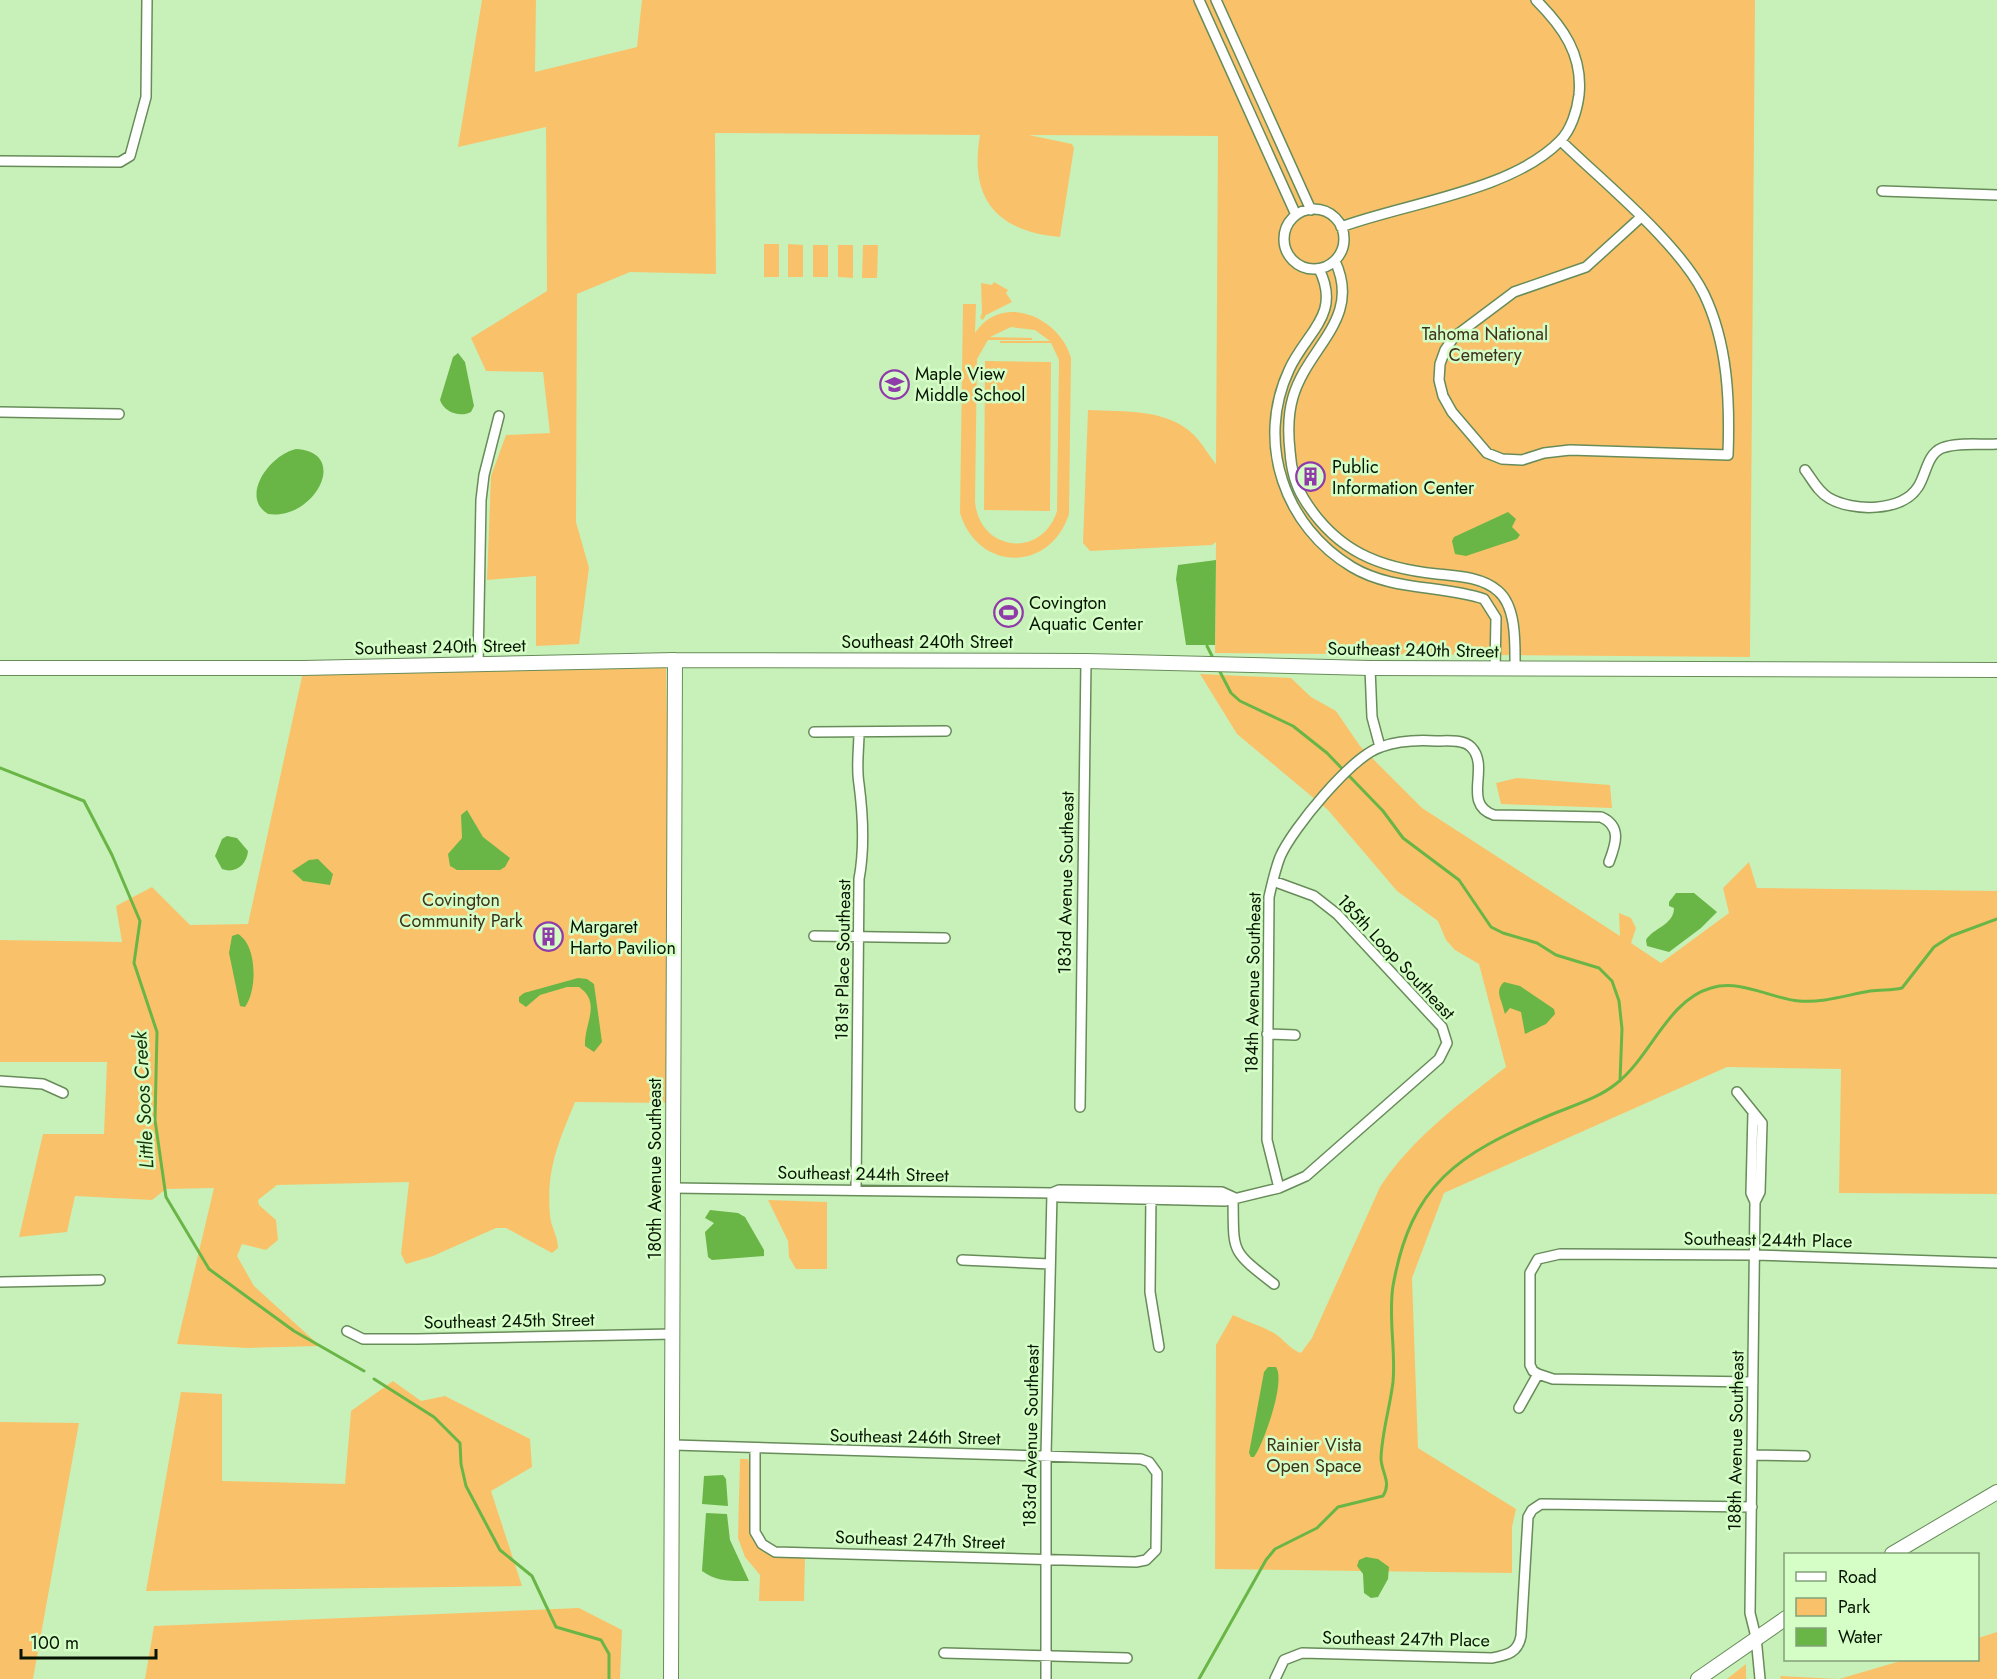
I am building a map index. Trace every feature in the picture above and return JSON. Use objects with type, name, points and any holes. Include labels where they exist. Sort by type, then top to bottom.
[{"type":"main road","name":"Southeast 240th Street","points":[[0,668],[478,665],[675,660],[1086,661],[1495,669],[1997,670]]},
{"type":"main road","name":"180th Avenue Southeast","points":[[671,1679],[674,1445],[675,660]]},
{"type":"main road","points":[[1894,1553],[1997,1492]]},
{"type":"main road","points":[[1698,1679],[1784,1619]]},
{"type":"street","points":[[0,161],[120,162],[130,156],[146,97],[147,0]]},
{"type":"street","points":[[1199,0],[1296,215]]},
{"type":"street","points":[[1216,0],[1311,210]]},
{"type":"street","points":[[1341,227],[1394,209],[1464,193],[1512,172],[1561,141],[1578,104],[1580,83],[1576,56],[1567,36],[1536,0]]},
{"type":"street","points":[[1561,141],[1640,218],[1686,265],[1704,293],[1716,324],[1730,404],[1728,455],[1570,450],[1544,453],[1522,460],[1502,459],[1487,453],[1452,412],[1443,396],[1439,380],[1440,364],[1445,350],[1454,337],[1514,292],[1586,267],[1640,218]]},
{"type":"street","points":[[1882,191],[1997,195]]},
{"type":"street","points":[[1311,210],[1327,212],[1341,227],[1343,245],[1335,261],[1319,269],[1296,264],[1286,251],[1284,243],[1286,228],[1296,215],[1311,210]]},
{"type":"street","points":[[1335,261],[1340,273],[1342,306],[1335,325],[1303,374],[1293,397],[1289,418],[1291,462],[1297,485],[1320,522],[1360,555],[1390,566],[1467,577],[1498,591],[1507,603],[1514,636],[1515,669]]},
{"type":"street","points":[[1319,269],[1327,285],[1325,313],[1289,370],[1275,422],[1280,477],[1291,504],[1307,528],[1326,548],[1353,568],[1377,579],[1484,599],[1496,618],[1495,669]]},
{"type":"street","points":[[0,412],[119,414]]},
{"type":"street","points":[[478,665],[481,500],[484,475],[499,416]]},
{"type":"street","points":[[1805,470],[1828,498],[1852,505],[1872,507],[1905,500],[1918,487],[1932,456],[1941,448],[1997,444]]},
{"type":"street","points":[[1428,588],[1429,573]]},
{"type":"street","points":[[1496,635],[1514,636]]},
{"type":"street","name":"183rd Avenue Southeast","points":[[1080,1107],[1086,661]]},
{"type":"street","points":[[1370,668],[1372,717],[1380,747],[1425,740],[1459,742],[1471,747],[1476,756],[1477,798],[1483,810],[1494,815],[1601,817],[1611,822],[1615,829],[1615,847],[1610,862]]},
{"type":"street","points":[[814,732],[946,731]]},
{"type":"street","name":"181st Place Southeast","points":[[856,1190],[859,879],[862,864],[863,800],[859,784],[859,732]]},
{"type":"street","name":"184th Avenue Southeast","points":[[1279,1188],[1267,1140],[1268,911],[1273,881],[1280,858],[1293,834],[1344,773],[1380,747]]},
{"type":"street","name":"185th Loop Southeast","points":[[1273,881],[1314,896],[1337,914],[1442,1027],[1447,1043],[1439,1059],[1306,1176],[1279,1188]]},
{"type":"street","points":[[814,936],[945,938]]},
{"type":"street","points":[[1267,1034],[1295,1035]]},
{"type":"street","points":[[0,1081],[43,1084],[63,1094]]},
{"type":"street","name":"188th Avenue Southeast","points":[[1737,1092],[1753,1112],[1751,1193],[1755,1202],[1755,1256],[1750,1613],[1756,1637],[1760,1679]]},
{"type":"street","name":"Southeast 244th Street","points":[[673,1188],[1052,1193],[1059,1190],[1151,1195],[1222,1192],[1233,1197],[1279,1188]]},
{"type":"street","name":"183rd Avenue Southeast","points":[[1046,1679],[1046,1456],[1052,1193]]},
{"type":"street","points":[[1151,1195],[1150,1292],[1159,1347]]},
{"type":"street","points":[[1233,1197],[1235,1247],[1242,1259],[1274,1284]]},
{"type":"street","name":"Southeast 244th Place","points":[[1539,1374],[1533,1371],[1530,1365],[1530,1273],[1538,1259],[1560,1254],[1755,1256],[1997,1263]]},
{"type":"street","points":[[962,1260],[1050,1264]]},
{"type":"street","points":[[0,1282],[100,1280]]},
{"type":"street","name":"Southeast 245th Street","points":[[347,1331],[363,1339],[674,1334]]},
{"type":"street","points":[[1520,1408],[1539,1374],[1553,1379],[1753,1382]]},
{"type":"street","name":"Southeast 246th Street","points":[[674,1445],[1141,1459],[1153,1466],[1156,1473],[1156,1550],[1150,1557]]},
{"type":"street","name":"Southeast 247th Street","points":[[755,1449],[756,1532],[762,1544],[774,1552],[1136,1562],[1150,1557]]},
{"type":"street","points":[[1752,1455],[1805,1456]]},
{"type":"street","name":"Southeast 247th Place","points":[[1275,1679],[1284,1660],[1302,1653],[1492,1658],[1510,1654],[1519,1646],[1521,1636],[1528,1517],[1532,1510],[1541,1504],[1752,1507]]},
{"type":"street","points":[[944,1653],[1127,1658]]},
{"type":"green space","name":"Tahoma National Cemetery","points":[[482,0],[536,0],[535,72],[637,47],[642,0],[1755,0],[1750,657],[1215,653],[1216,542],[1212,545],[1090,551],[1083,543],[1088,410],[1144,413],[1171,420],[1194,435],[1216,464],[1218,136],[1029,135],[1072,144],[1074,148],[1060,237],[1019,228],[992,208],[984,194],[979,177],[980,135],[715,133],[716,274],[630,272],[577,294],[576,522],[589,568],[579,644],[536,646],[536,576],[487,580],[491,476],[506,435],[550,433],[543,372],[486,371],[471,338],[547,291],[546,127],[458,147]]},
{"type":"green space","points":[[764,244],[779,244],[779,277],[764,277]]},
{"type":"green space","points":[[788,244],[803,245],[803,277],[788,277]]},
{"type":"green space","points":[[813,245],[828,245],[828,277],[813,277]]},
{"type":"green space","points":[[838,245],[853,245],[853,278],[838,277]]},
{"type":"green space","points":[[863,245],[878,245],[877,278],[862,278]]},
{"type":"green space","points":[[994,282],[1008,290],[1006,293],[1012,302],[986,315],[983,320],[980,318],[982,313],[981,283],[992,285]]},
{"type":"green space","points":[[963,304],[976,304],[975,333],[986,321],[1000,314],[1014,312],[1029,315],[1043,321],[1055,331],[1065,343],[1071,358],[1069,514],[1060,533],[1046,547],[1031,555],[1014,558],[997,555],[982,546],[969,532],[960,513]],"holes":[[[1011,327],[1035,330],[1050,341],[1000,341],[1000,343],[1051,343],[1059,360],[1057,511],[1049,526],[1038,537],[1026,542],[1012,543],[999,539],[987,531],[979,518],[975,501],[977,359],[988,340],[1032,340],[1032,338],[990,337]]]},
{"type":"green space","points":[[985,361],[1051,362],[1050,511],[984,510]]},
{"type":"green space","name":"Covington Community Park","points":[[666,668],[669,833],[666,1103],[575,1102],[555,1157],[550,1184],[550,1216],[558,1248],[552,1253],[506,1228],[496,1228],[433,1256],[406,1264],[401,1254],[409,1182],[277,1185],[258,1200],[259,1205],[276,1220],[278,1240],[266,1250],[242,1244],[237,1256],[254,1286],[320,1346],[247,1348],[177,1344],[214,1188],[166,1189],[152,1200],[75,1196],[67,1232],[19,1237],[43,1134],[104,1134],[107,1062],[0,1062],[0,940],[122,942],[116,906],[152,887],[190,925],[248,924],[303,672]]},
{"type":"green space","name":"Rainier Vista Open Space","points":[[1200,674],[1291,678],[1311,697],[1336,711],[1360,746],[1422,808],[1620,936],[1619,913],[1631,918],[1636,928],[1631,943],[1661,963],[1729,913],[1723,888],[1749,862],[1757,888],[1997,891],[1997,1194],[1839,1193],[1841,1069],[1727,1067],[1444,1193],[1412,1278],[1418,1448],[1516,1509],[1512,1527],[1512,1573],[1215,1569],[1216,1345],[1233,1315],[1274,1333],[1301,1353],[1312,1338],[1380,1187],[1422,1137],[1506,1067],[1479,964],[1455,950],[1446,940],[1438,921],[1397,891],[1328,810],[1237,734]]},
{"type":"green space","points":[[1517,778],[1610,785],[1612,808],[1501,804],[1496,783]]},
{"type":"green space","points":[[768,1200],[827,1202],[827,1269],[796,1269],[789,1257],[788,1241]]},
{"type":"green space","points":[[393,1381],[421,1401],[445,1396],[530,1439],[532,1467],[491,1491],[522,1586],[146,1591],[181,1392],[222,1394],[222,1481],[345,1484],[351,1411]]},
{"type":"green space","points":[[0,1422],[79,1423],[33,1679],[0,1679]]},
{"type":"green space","points":[[740,1459],[748,1459],[750,1465],[749,1532],[765,1553],[779,1557],[805,1557],[804,1601],[759,1601],[760,1575],[745,1557],[738,1538]]},
{"type":"green space","points":[[579,1608],[622,1630],[620,1679],[145,1679],[154,1626]]},
{"type":"green space","points":[[1997,1632],[1997,1679],[1839,1679],[1901,1661],[1979,1661],[1979,1638]]},
{"type":"green space","points":[[1746,1664],[1746,1679],[1727,1679]]},
{"type":"green space","points":[[1780,1676],[1839,1679],[1781,1679]]},
{"type":"water","points":[[458,353],[465,362],[474,406],[467,414],[449,411],[440,400],[453,357]]},
{"type":"water","points":[[296,449],[312,453],[321,461],[323,473],[320,485],[312,497],[300,507],[285,513],[268,514],[260,506],[257,497],[262,477],[277,459],[286,452]]},
{"type":"water","points":[[1508,512],[1516,519],[1512,527],[1520,535],[1517,539],[1466,556],[1455,554],[1452,541],[1454,537]]},
{"type":"water","points":[[1216,560],[1215,645],[1186,645],[1176,579],[1178,565]]},
{"type":"water","points":[[467,810],[483,837],[510,858],[505,867],[500,870],[457,870],[450,866],[448,854],[462,838],[461,815]]},
{"type":"water","points":[[227,836],[237,838],[248,851],[243,864],[231,870],[222,869],[215,856],[222,839]]},
{"type":"water","points":[[318,859],[333,874],[330,885],[303,881],[292,871],[309,860]]},
{"type":"water","points":[[1676,893],[1694,893],[1717,912],[1701,928],[1669,952],[1647,946],[1646,940],[1649,936],[1671,918],[1674,908],[1669,906],[1669,902]]},
{"type":"water","points":[[238,934],[245,940],[252,958],[252,991],[245,1007],[240,1006],[229,953],[232,936]]},
{"type":"water","points":[[578,978],[587,979],[594,984],[602,1042],[594,1052],[585,1046],[590,1000],[579,987],[567,987],[540,995],[526,1007],[519,1002],[519,997],[524,993]]},
{"type":"water","points":[[1504,982],[1520,986],[1554,1009],[1555,1014],[1546,1024],[1525,1034],[1521,1012],[1510,1008],[1505,1014],[1499,992]]},
{"type":"water","points":[[710,1210],[738,1213],[745,1217],[764,1250],[764,1256],[712,1260],[708,1257],[705,1232],[714,1223],[705,1218]]},
{"type":"water","points":[[1268,1367],[1276,1367],[1278,1374],[1276,1398],[1263,1439],[1254,1457],[1251,1457],[1249,1453],[1264,1372]]},
{"type":"water","points":[[723,1475],[726,1479],[728,1506],[702,1504],[704,1476]]},
{"type":"water","points":[[706,1513],[727,1514],[730,1540],[749,1581],[719,1579],[702,1571]]},
{"type":"water","points":[[1366,1557],[1378,1559],[1389,1567],[1388,1579],[1378,1597],[1371,1598],[1364,1593],[1363,1574],[1357,1566],[1359,1560]]},
{"type":"waterway","points":[[1207,646],[1214,660]]},
{"type":"waterway","points":[[1218,668],[1231,693],[1240,701],[1293,726],[1327,753],[1383,811],[1403,838],[1459,880],[1491,927],[1537,943],[1556,955],[1599,968],[1612,981],[1619,1001],[1622,1029],[1620,1081]]},
{"type":"waterway","name":"Little Soos Creek","points":[[0,768],[84,801],[112,855],[140,921],[134,963],[157,1032],[155,1120],[166,1197],[209,1269],[294,1331],[364,1371]]},
{"type":"waterway","points":[[1199,1679],[1266,1560],[1275,1549],[1317,1528],[1338,1507],[1383,1496],[1386,1482],[1381,1458],[1393,1382],[1391,1310],[1393,1286],[1401,1251],[1412,1222],[1426,1197],[1444,1177],[1488,1144],[1610,1089],[1629,1072],[1671,1016],[1696,994],[1711,988],[1733,986],[1788,999],[1808,1001],[1826,1000],[1874,990],[1902,988],[1934,947],[1951,936],[1997,919]]},
{"type":"waterway","name":"Little Soos Creek","points":[[374,1379],[434,1417],[460,1443],[461,1464],[466,1486],[500,1550],[532,1576],[556,1627],[601,1640],[609,1654],[609,1679]]},
{"type":"place","name":"Maple View Middle School","points":[[894,384]]},
{"type":"place","name":"Public Information Center","points":[[1311,477]]},
{"type":"place","name":"Covington Aquatic Center","points":[[1008,613]]},
{"type":"place","name":"Margaret Harto Pavilion","points":[[549,937]]}]
